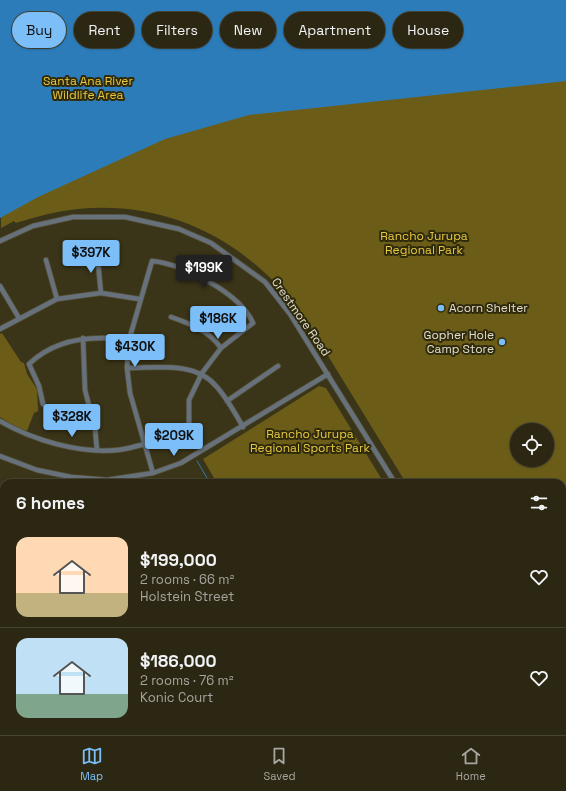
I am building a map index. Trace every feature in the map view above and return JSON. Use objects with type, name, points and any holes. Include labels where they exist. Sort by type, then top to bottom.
[{"type":"street","name":"Crestmore Road","points":[[0,241],[33,226],[73,217],[126,217],[179,229],[211,243],[265,282],[290,314],[393,479]]},
{"type":"street","points":[[97,253],[101,293]]},
{"type":"street","points":[[46,260],[57,299]]},
{"type":"street","points":[[153,473],[130,393],[127,368],[129,340],[139,299],[152,262],[188,271],[216,286],[243,308],[254,323],[221,348],[202,373],[189,400],[189,435]]},
{"type":"street","points":[[0,286],[19,318]]},
{"type":"street","points":[[0,329],[57,299],[101,293],[139,299]]},
{"type":"street","points":[[171,317],[199,327],[213,337],[221,348]]},
{"type":"street","points":[[43,404],[39,386],[29,364],[48,351],[83,338],[105,337],[129,340]]},
{"type":"street","points":[[83,338],[85,390],[95,429],[97,450]]},
{"type":"street","points":[[227,401],[278,366]]},
{"type":"street","points":[[127,368],[178,368],[202,373],[216,385],[243,427]]},
{"type":"street","points":[[122,479],[153,473],[181,463],[243,427],[328,374]]},
{"type":"street","points":[[0,422],[20,433],[62,445],[97,450],[117,450],[145,444]]},
{"type":"street","points":[[0,456],[37,470],[85,479]]},
{"type":"green space","name":"Rancho Jurupa Regional Park","points":[[0,0],[566,0],[566,479],[404,479],[306,320],[285,293],[261,269],[235,249],[207,233],[178,220],[146,212],[113,208],[62,211],[16,223],[14,221],[1,228]]},
{"type":"green space","points":[[2,333],[21,362],[24,363],[27,374],[37,389],[38,411],[34,413],[27,431],[14,426],[0,417],[0,334]]},
{"type":"green space","name":"Rancho Jurupa Regional Sports Park","points":[[319,386],[326,388],[382,479],[215,479],[203,459]]},
{"type":"water","name":"Santa Ana River Wildlife Area","points":[[0,0],[566,0],[566,81],[249,115],[165,139],[38,197],[0,218]]},
{"type":"waterway","points":[[197,461],[208,479]]},
{"type":"place","name":"Acorn Shelter","points":[[441,308]]},
{"type":"place","name":"Gopher Hole Camp Store","points":[[502,342]]}]
